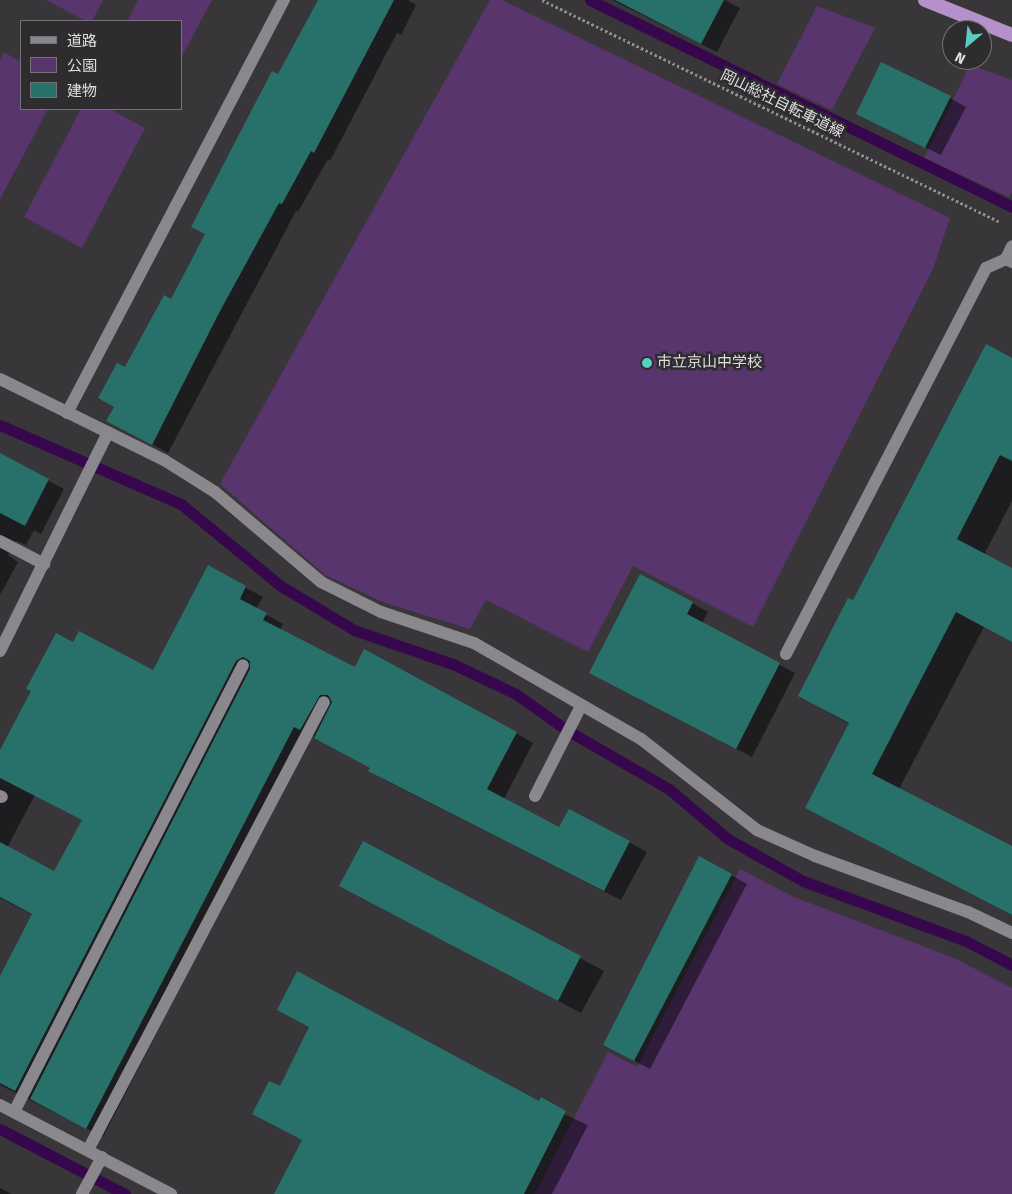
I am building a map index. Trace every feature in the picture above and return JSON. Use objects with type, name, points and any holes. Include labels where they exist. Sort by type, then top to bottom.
[{"type":"highway","points":[[925,0],[1012,35]]},
{"type":"street","points":[[67,413],[284,0]]},
{"type":"street","points":[[786,654],[986,268],[1009,261],[1012,246]]},
{"type":"street","points":[[0,380],[67,413],[106,436],[164,460],[215,492],[321,582],[381,612],[474,643],[580,709],[641,739],[757,830],[815,856],[968,912],[1012,934]]},
{"type":"street","points":[[0,651],[106,436]]},
{"type":"street","points":[[0,541],[44,564]]},
{"type":"street","points":[[14,1112],[243,665]]},
{"type":"street","points":[[88,1150],[324,702]]},
{"type":"street","points":[[536,796],[580,709]]},
{"type":"street","points":[[0,1105],[171,1194]]},
{"type":"street","points":[[83,1192],[102,1157]]},
{"type":"path","name":"岡山総社自転車道線","points":[[542,0],[1003,224]]},
{"type":"green space","points":[[46,0],[103,0],[93,20],[84,20]]},
{"type":"green space","points":[[138,0],[212,0],[182,56],[182,20],[128,20]]},
{"type":"green space","name":"市立京山中学校","points":[[490,0],[502,0],[950,218],[933,269],[753,627],[633,566],[588,652],[486,600],[470,629],[385,603],[325,575],[220,484]]},
{"type":"green space","points":[[817,6],[875,28],[832,110],[777,84]]},
{"type":"green space","points":[[4,52],[20,61],[20,110],[47,110],[0,199],[0,60]]},
{"type":"green space","points":[[968,70],[984,70],[1012,80],[1012,192],[1009,197],[924,158]]},
{"type":"green space","points":[[80,110],[112,110],[145,128],[82,248],[24,217]]},
{"type":"green space","points":[[740,869],[794,897],[954,958],[1012,988],[1012,1194],[535,1194],[608,1052],[637,1067]]},
{"type":"building","points":[[318,0],[394,0],[314,153],[311,151],[282,204],[279,203],[219,313],[152,445],[106,421],[114,407],[98,398],[117,363],[125,367],[164,295],[171,299],[205,234],[191,227],[272,71],[278,74]]},
{"type":"building","points":[[615,0],[724,0],[701,44]]},
{"type":"building","points":[[881,62],[951,96],[925,148],[856,114]]},
{"type":"building","points":[[986,344],[1012,358],[1012,461],[1000,455],[957,539],[1012,568],[1012,642],[956,612],[872,774],[1012,846],[1012,915],[805,808],[849,723],[798,696],[848,598],[853,600]]},
{"type":"building","points":[[0,453],[49,479],[25,526],[0,513]]},
{"type":"building","points":[[208,565],[246,586],[240,599],[267,613],[263,620],[355,667],[364,649],[517,732],[487,789],[559,827],[569,809],[630,841],[604,891],[368,771],[370,768],[314,738],[332,702],[328,695],[320,695],[300,730],[294,727],[86,1129],[30,1099],[250,669],[250,661],[243,657],[236,661],[15,1091],[0,1083],[0,976],[32,914],[0,897],[0,842],[54,871],[82,820],[0,778],[0,750],[31,691],[26,689],[56,633],[73,642],[79,631],[153,670]]},
{"type":"building","points":[[640,574],[693,602],[687,614],[780,663],[736,749],[589,673]]},
{"type":"building","points":[[363,841],[581,956],[558,1001],[339,886]]},
{"type":"building","points":[[699,856],[732,874],[634,1061],[603,1045]]},
{"type":"building","points":[[297,971],[539,1101],[541,1097],[566,1111],[524,1194],[274,1194],[302,1140],[252,1114],[269,1081],[280,1086],[309,1027],[277,1010]]},
{"type":"waterway","points":[[590,0],[1012,207]]},
{"type":"waterway","points":[[0,425],[181,504],[281,586],[354,630],[453,664],[516,694],[565,729],[669,789],[728,839],[803,881],[966,941],[1012,965]]},
{"type":"waterway","points":[[0,1129],[125,1194]]},
{"type":"place","name":"市立京山中学校","points":[[647,363]]}]
